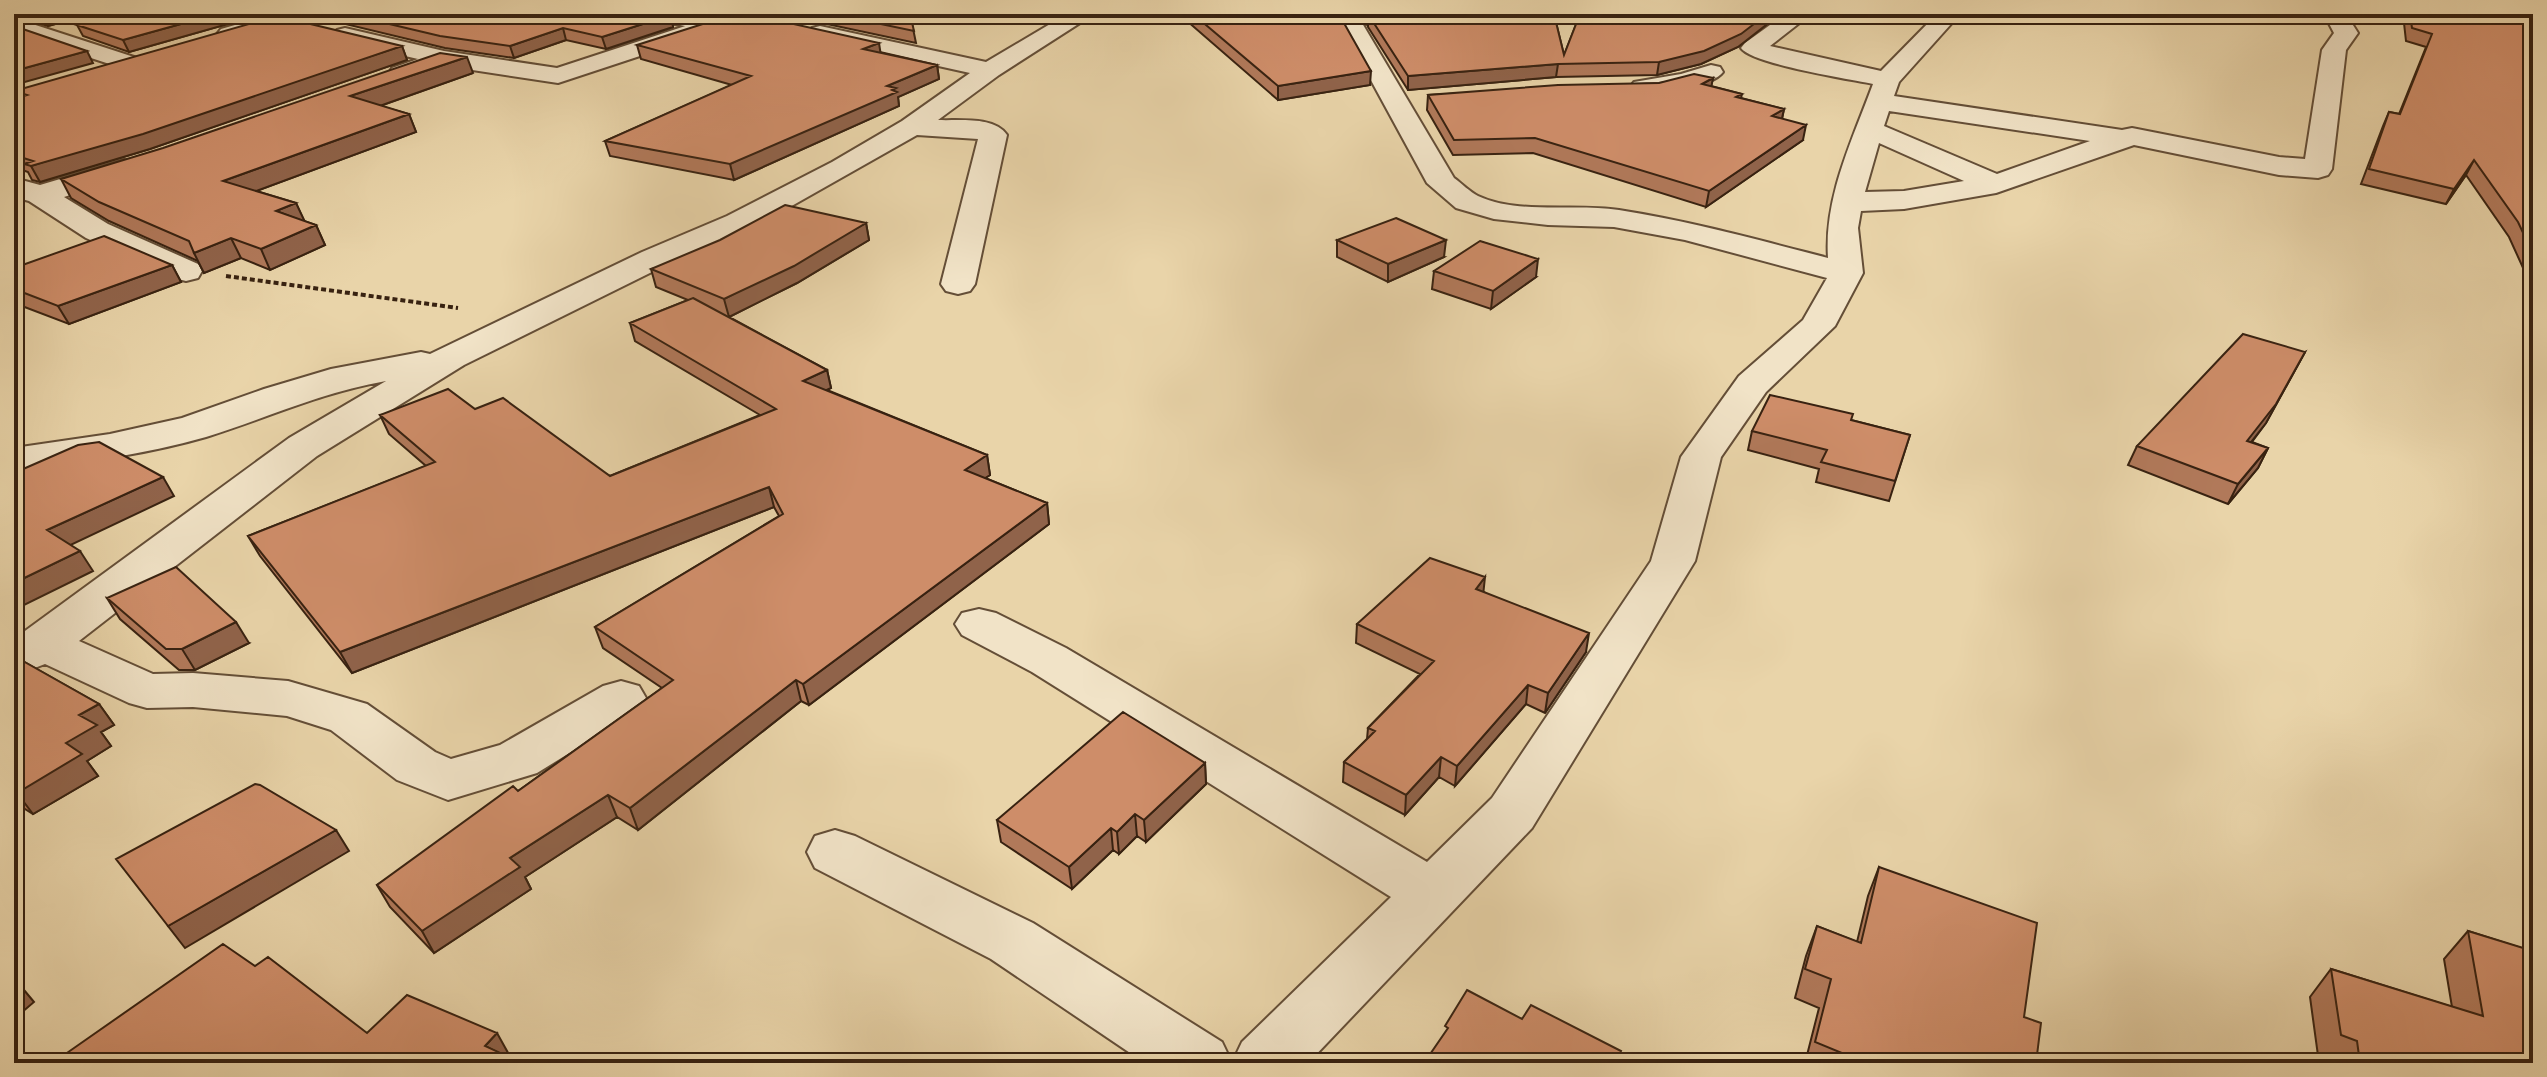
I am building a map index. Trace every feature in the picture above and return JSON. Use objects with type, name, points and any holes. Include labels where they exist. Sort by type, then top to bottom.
[{"type":"street","points":[[204,41],[290,17],[444,58],[558,76],[742,14],[771,22]]},
{"type":"street","points":[[29,652],[303,447],[451,357],[738,223],[842,168],[912,127],[990,70],[1083,14]]},
{"type":"street","points":[[1800,14],[1753,48],[1879,104],[1996,184]]},
{"type":"street","points":[[1265,1063],[1512,813],[1673,561],[1701,457],[1752,384],[1817,326],[1846,273],[1842,228],[1847,202],[1879,104],[1949,14]]},
{"type":"street","points":[[1879,104],[2122,138],[2146,137],[2279,166],[2318,169],[2334,50],[2346,33],[2335,14]]},
{"type":"street","points":[[1344,18],[1411,100],[1442,183],[1467,202],[1494,210],[1614,218],[1687,231],[1846,273]]},
{"type":"street","points":[[14,25],[128,63]]},
{"type":"street","points":[[46,36],[88,25]]},
{"type":"street","points":[[802,29],[990,70]]},
{"type":"street","points":[[85,76],[158,54]]},
{"type":"street","points":[[384,79],[444,58]]},
{"type":"street","points":[[1614,87],[1657,86],[1711,72]]},
{"type":"street","points":[[912,127],[985,131],[993,135],[958,284]]},
{"type":"street","points":[[1847,202],[1904,200],[1996,184],[2122,138]]},
{"type":"street","points":[[27,191],[146,162]]},
{"type":"street","points":[[27,191],[97,231],[186,271]]},
{"type":"street","points":[[14,460],[110,446],[193,428],[277,397],[344,377],[451,357]]},
{"type":"street","points":[[979,624],[1049,660],[1431,893]]},
{"type":"street","points":[[29,652],[147,691],[193,690],[288,699],[349,717],[416,766],[448,780],[518,759],[621,698]]},
{"type":"street","points":[[835,852],[1012,941],[1199,1063]]},
{"type":"lane","points":[[659,14],[664,19],[705,27]]},
{"type":"lane","points":[[1344,18],[1425,14]]},
{"type":"path","points":[[186,271],[530,318]]},
{"type":"building","points":[[120,14],[217,14],[123,40],[77,25]]},
{"type":"building","points":[[347,14],[671,15],[602,37],[563,28],[510,46],[440,36]]},
{"type":"building","points":[[734,14],[748,14],[879,43],[863,49],[937,65],[887,86],[896,88],[892,90],[897,92],[730,164],[605,141],[751,76],[637,45]]},
{"type":"building","points":[[833,14],[910,14],[914,31]]},
{"type":"building","points":[[1193,14],[1337,14],[1371,71],[1278,86]]},
{"type":"building","points":[[1368,14],[1554,14],[1564,55],[1580,14],[1767,14],[1741,34],[1704,51],[1659,62],[1558,64],[1408,76]]},
{"type":"building","points":[[2410,14],[2533,14],[2533,254],[2518,222],[2474,160],[2454,189],[2369,169],[2389,112],[2400,114],[2432,34],[2412,28]]},
{"type":"building","points":[[277,16],[402,46],[143,134],[31,166],[24,164],[33,161],[14,155],[14,99],[27,95],[14,91]]},
{"type":"building","points":[[14,26],[87,51],[14,71]]},
{"type":"building","points":[[440,53],[467,57],[350,96],[409,114],[223,181],[296,203],[276,211],[316,225],[261,249],[231,238],[194,253],[189,241],[99,202],[61,179],[163,148]]},
{"type":"building","points":[[1694,74],[1713,78],[1702,84],[1742,94],[1736,97],[1784,109],[1772,116],[1806,125],[1709,191],[1535,138],[1454,140],[1428,95],[1558,85],[1659,83]]},
{"type":"building","points":[[785,205],[866,223],[794,266],[724,299],[651,269],[720,240]]},
{"type":"building","points":[[1396,218],[1446,240],[1388,264],[1337,240]]},
{"type":"building","points":[[104,236],[172,265],[58,306],[14,289],[14,268]]},
{"type":"building","points":[[1480,241],[1538,259],[1493,291],[1434,271]]},
{"type":"building","points":[[693,298],[827,370],[803,381],[987,455],[965,470],[1047,503],[803,684],[796,680],[630,808],[608,795],[510,858],[520,867],[422,931],[377,885],[513,786],[518,791],[673,680],[595,627],[783,514],[769,487],[340,652],[248,536],[435,462],[380,415],[448,389],[475,409],[503,398],[610,476],[776,409],[630,323]]},
{"type":"building","points":[[2243,334],[2305,352],[2276,404],[2247,441],[2268,448],[2238,484],[2137,446]]},
{"type":"building","points":[[1770,395],[1853,414],[1851,420],[1910,435],[1895,481],[1821,462],[1827,450],[1752,431]]},
{"type":"building","points":[[99,442],[163,477],[47,530],[80,551],[14,583],[14,473],[78,445]]},
{"type":"building","points":[[1430,558],[1485,577],[1476,589],[1589,633],[1548,693],[1528,685],[1457,766],[1441,757],[1406,795],[1344,762],[1375,731],[1368,728],[1434,661],[1357,624]]},
{"type":"building","points":[[176,567],[236,622],[182,649],[166,649],[107,598]]},
{"type":"building","points":[[14,656],[99,704],[79,715],[97,725],[66,743],[82,754],[17,793],[14,791]]},
{"type":"building","points":[[1123,712],[1205,763],[1144,820],[1135,814],[1117,832],[1111,828],[1069,867],[997,820]]},
{"type":"building","points":[[255,784],[336,830],[168,926],[116,859]]},
{"type":"building","points":[[1879,867],[2037,923],[2024,1017],[2041,1023],[2036,1063],[1866,1063],[1815,1042],[1831,979],[1805,969],[1817,926],[1861,943]]},
{"type":"building","points":[[2468,931],[2533,951],[2533,1063],[2360,1063],[2357,1041],[2341,1035],[2331,969],[2483,1016]]},
{"type":"building","points":[[223,944],[255,966],[268,957],[367,1033],[407,995],[497,1033],[485,1046],[522,1063],[73,1063],[64,1055]]},
{"type":"building","points":[[1467,990],[1522,1019],[1531,1005],[1621,1051],[1615,1063],[1424,1063],[1448,1028],[1445,1026]]}]
